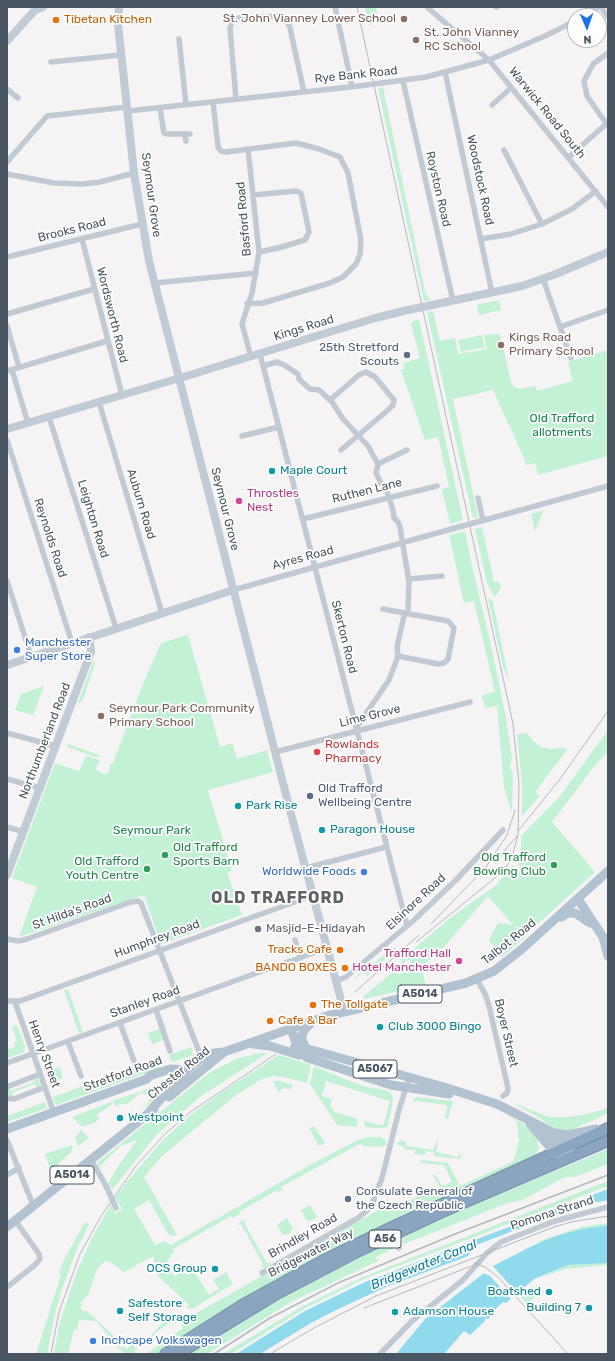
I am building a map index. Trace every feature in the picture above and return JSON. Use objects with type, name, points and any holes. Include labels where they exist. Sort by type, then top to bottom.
[{"type":"highway","points":[[580,1140],[608,1121]]},
{"type":"highway","name":"Bridgewater Way","points":[[165,1354],[242,1305],[322,1261],[392,1227],[608,1128]]},
{"type":"highway","name":"Bridgewater Way","points":[[178,1354],[275,1295],[393,1235],[605,1143]]},
{"type":"main road","points":[[7,41],[34,9],[43,7]]},
{"type":"main road","name":"Seymour Grove","points":[[119,7],[118,14],[121,55],[134,173],[142,224],[155,284],[275,752],[344,1011]]},
{"type":"main road","name":"Kings Road","points":[[7,429],[251,357],[375,318],[492,293],[543,279],[608,252]]},
{"type":"main road","name":"Ayres Road","points":[[7,665],[233,590]]},
{"type":"main road","name":"Northumberland Road","points":[[7,874],[91,651],[89,637]]},
{"type":"main road","name":"Talbot Road","points":[[291,1029],[319,1018],[344,1011],[453,987],[477,980],[494,971],[508,961],[608,872]]},
{"type":"main road","points":[[578,899],[603,937],[608,956]]},
{"type":"main road","points":[[550,924],[572,912],[580,915],[595,926]]},
{"type":"main road","points":[[308,1053],[302,1041],[303,1030],[319,1018]]},
{"type":"main road","name":"A5014","points":[[187,1070],[202,1059],[214,1053],[221,1056],[250,1043],[291,1029]]},
{"type":"main road","name":"A5067","points":[[291,1029],[288,1036],[292,1047],[391,1085],[462,1094],[497,1104],[527,1120],[556,1142],[580,1140]]},
{"type":"main road","name":"A5067","points":[[250,1043],[308,1053],[409,1078],[457,1091],[462,1094]]},
{"type":"main road","points":[[146,1079],[150,1081],[167,1075],[177,1080],[182,1079],[221,1056]]},
{"type":"main road","name":"Chester Road","points":[[7,1227],[221,1056]]},
{"type":"main road","name":"Stretford Road","points":[[7,1130],[170,1069],[187,1070]]},
{"type":"main road","name":"Chester Road","points":[[149,1112],[187,1070]]},
{"type":"main road","points":[[527,1120],[543,1129],[558,1134],[577,1133],[596,1129]]},
{"type":"main road","name":"A5067","points":[[527,1120],[554,1153]]},
{"type":"main road","points":[[530,1165],[541,1154],[542,1140]]},
{"type":"main road","points":[[554,1153],[564,1156],[605,1143]]},
{"type":"street","points":[[335,7],[352,86]]},
{"type":"street","points":[[600,7],[608,17]]},
{"type":"street","name":"Warwick Road South","points":[[428,8],[490,60],[511,88],[608,206]]},
{"type":"street","points":[[236,99],[230,28],[232,22],[238,18],[278,16],[286,20],[290,28],[304,92]]},
{"type":"street","name":"Rye Bank Road","points":[[7,162],[47,116],[128,109],[160,108],[403,81],[490,60],[545,36],[567,24]]},
{"type":"street","points":[[179,39],[186,104]]},
{"type":"street","points":[[569,157],[607,125],[587,96],[584,81],[593,64],[608,53]]},
{"type":"street","points":[[51,62],[121,55]]},
{"type":"street","name":"Woodstock Road","points":[[445,72],[492,293]]},
{"type":"street","name":"Royston Road","points":[[403,81],[453,301]]},
{"type":"street","points":[[492,105],[511,88]]},
{"type":"street","points":[[7,89],[18,98]]},
{"type":"street","points":[[212,102],[219,149],[227,152],[296,143],[340,156],[348,174],[361,247],[356,264],[343,277],[330,283],[263,303],[247,304]]},
{"type":"street","points":[[160,108],[164,133],[187,136]]},
{"type":"street","name":"Basford Road","points":[[248,149],[259,252],[256,273],[242,324],[251,357]]},
{"type":"street","points":[[504,150],[542,224]]},
{"type":"street","points":[[7,174],[54,183],[83,184],[100,182],[134,173]]},
{"type":"street","points":[[253,195],[296,191],[301,193],[309,232],[305,240],[259,252]]},
{"type":"street","points":[[481,239],[511,234],[542,224],[572,209],[596,191]]},
{"type":"street","name":"Brooks Road","points":[[7,257],[142,224]]},
{"type":"street","name":"Wordsworth Road","points":[[82,239],[122,395]]},
{"type":"street","points":[[155,284],[256,273]]},
{"type":"street","points":[[543,279],[571,358]]},
{"type":"street","points":[[7,314],[94,289]]},
{"type":"street","points":[[560,327],[607,312]]},
{"type":"street","points":[[7,326],[19,368]]},
{"type":"street","points":[[28,423],[9,370],[107,341]]},
{"type":"street","name":"Skerton Road","points":[[260,354],[316,566],[356,729],[407,925]]},
{"type":"street","points":[[263,366],[277,362],[284,364],[298,374],[299,379],[310,388],[319,390],[330,400],[342,419],[368,446],[378,464],[376,473],[389,497],[394,518],[400,526],[409,579],[409,603],[396,647],[398,656],[387,684],[382,687],[371,708],[356,729]]},
{"type":"street","points":[[330,400],[360,375],[366,372],[373,374],[394,400],[393,405],[341,450]]},
{"type":"street","name":"Auburn Road","points":[[99,402],[162,613]]},
{"type":"street","name":"Leighton Road","points":[[49,417],[116,628]]},
{"type":"street","points":[[242,436],[279,427]]},
{"type":"street","name":"Reynolds Road","points":[[7,440],[72,643]]},
{"type":"street","points":[[378,464],[407,450]]},
{"type":"street","name":"Ruthen Lane","points":[[303,519],[437,486]]},
{"type":"street","name":"Ayres Road","points":[[233,590],[608,486]]},
{"type":"street","points":[[478,498],[482,521]]},
{"type":"street","points":[[409,579],[442,576]]},
{"type":"street","points":[[7,581],[31,656]]},
{"type":"street","points":[[383,609],[448,621],[453,626],[454,636],[448,659],[442,664],[398,656]]},
{"type":"street","name":"Lime Grove","points":[[275,752],[356,729],[470,702]]},
{"type":"street","points":[[7,734],[55,746]]},
{"type":"street","points":[[7,779],[40,788]]},
{"type":"street","points":[[7,827],[24,832]]},
{"type":"street","name":"Elsinore Road","points":[[336,981],[346,977],[435,901],[503,830]]},
{"type":"street","points":[[306,868],[386,846]]},
{"type":"street","name":"Humphrey Road","points":[[7,1001],[15,1002],[314,895]]},
{"type":"street","name":"St Hilda's Road","points":[[7,939],[19,941],[131,902],[138,901],[143,905],[159,950]]},
{"type":"street","points":[[295,940],[300,958]]},
{"type":"street","name":"Stanley Road","points":[[7,1063],[327,948]]},
{"type":"street","points":[[159,950],[202,1059]]},
{"type":"street","name":"Boyer Street","points":[[477,980],[486,996],[489,1006],[508,1088],[507,1095]]},
{"type":"street","name":"Henry Street","points":[[15,1002],[54,1113]]},
{"type":"street","points":[[156,1010],[170,1051]]},
{"type":"street","points":[[120,1023],[134,1061]]},
{"type":"street","points":[[68,1042],[81,1076]]},
{"type":"street","points":[[7,1086],[40,1074]]},
{"type":"street","name":"Brindley Road","points":[[262,1273],[358,1218],[371,1207],[381,1184],[409,1078]]},
{"type":"street","points":[[7,1098],[14,1099],[45,1087]]},
{"type":"street","points":[[7,1140],[34,1205]]},
{"type":"street","points":[[91,1159],[116,1208]]},
{"type":"street","points":[[7,1175],[19,1168]]},
{"type":"street","name":"Pomona Strand","points":[[380,1354],[412,1321],[463,1280],[487,1253],[501,1242],[555,1221],[608,1207]]},
{"type":"street","points":[[7,1287],[35,1265],[40,1259],[39,1254],[14,1220]]},
{"type":"street","points":[[393,1235],[399,1248]]},
{"type":"green space","points":[[365,7],[376,7],[377,16],[374,24],[369,25]]},
{"type":"green space","points":[[383,87],[425,291],[430,300],[424,301],[378,88]]},
{"type":"green space","points":[[499,300],[501,310],[479,315],[477,305]]},
{"type":"green space","name":"Old Trafford allotments","points":[[433,311],[440,341],[455,338],[458,354],[487,349],[484,335],[500,334],[511,382],[514,387],[520,389],[535,386],[537,391],[573,381],[568,362],[608,350],[608,456],[538,475],[535,463],[527,465],[493,390],[453,399],[478,517],[473,518],[427,312]]},
{"type":"green space","points":[[419,319],[463,520],[450,524],[442,489],[449,487],[438,437],[425,440],[401,370],[405,369],[403,363],[420,358],[411,324]]},
{"type":"green space","points":[[482,335],[485,347],[461,352],[458,340]]},
{"type":"green space","points":[[544,510],[539,521],[535,531],[531,514]]},
{"type":"green space","points":[[482,527],[494,582],[498,581],[501,587],[496,596],[494,596],[487,583],[475,529]]},
{"type":"green space","points":[[465,531],[506,718],[512,758],[510,767],[513,774],[512,813],[504,787],[497,706],[485,708],[482,695],[495,692],[474,601],[464,603],[449,535]]},
{"type":"green space","points":[[488,598],[493,602],[509,681],[503,667]]},
{"type":"green space","name":"Seymour Park","points":[[188,635],[220,747],[232,743],[237,759],[267,750],[273,772],[208,790],[232,871],[227,872],[242,915],[161,944],[144,895],[19,937],[37,887],[12,878],[55,763],[79,771],[86,756],[100,760],[96,768],[97,771],[104,774],[109,773],[110,764],[113,763],[143,684],[161,643]]},
{"type":"green space","points":[[93,662],[95,663],[84,697],[80,703],[78,703]]},
{"type":"green space","points":[[44,686],[33,715],[15,710],[21,694]]},
{"type":"green space","points":[[608,730],[608,752],[596,764],[552,822],[595,872],[531,930],[514,926],[526,936],[502,957],[489,940],[498,923],[513,925],[488,896],[437,955],[428,961],[422,970],[426,985],[364,999],[363,997],[394,971],[399,975],[412,963],[408,959],[403,964],[401,960],[450,918],[495,886],[513,865],[520,872],[521,867],[518,864],[521,862],[521,836],[560,796]]},
{"type":"green space","points":[[527,733],[533,741],[541,747],[550,749],[565,748],[567,750],[535,792],[540,796],[522,816],[522,783],[517,734]]},
{"type":"green space","points":[[68,744],[99,755],[98,758],[67,747]]},
{"type":"green space","points":[[395,947],[396,948],[367,976],[364,972],[356,978],[355,977]]},
{"type":"green space","points":[[68,989],[83,1032],[79,1033],[64,990]]},
{"type":"green space","points":[[17,1025],[25,1047],[24,1052],[7,1058],[8,1049],[15,1047],[14,1043],[17,1041],[12,1027]]},
{"type":"green space","points":[[160,1029],[164,1040],[152,1044],[148,1033]]},
{"type":"green space","points":[[191,1047],[193,1055],[172,1062],[169,1055]]},
{"type":"green space","points":[[259,1053],[268,1053],[201,1096],[156,1135],[112,1190],[108,1183],[137,1140],[121,1146],[99,1167],[98,1162],[209,1073],[236,1059]]},
{"type":"green space","points":[[279,1055],[311,1065],[307,1083],[284,1077],[273,1076],[262,1079],[236,1095],[162,1156],[144,1177],[177,1235],[171,1236],[168,1234],[149,1200],[134,1209],[155,1245],[164,1241],[171,1245],[310,1165],[358,1140],[367,1137],[381,1137],[386,1140],[386,1145],[379,1147],[363,1146],[361,1143],[281,1187],[282,1190],[278,1192],[277,1190],[239,1212],[240,1214],[233,1218],[231,1216],[173,1249],[175,1252],[170,1255],[171,1257],[167,1260],[170,1264],[168,1267],[174,1276],[184,1271],[187,1275],[194,1271],[209,1295],[219,1289],[213,1280],[226,1272],[233,1284],[192,1309],[186,1308],[189,1305],[157,1275],[153,1256],[124,1272],[110,1262],[105,1261],[97,1269],[88,1295],[80,1303],[82,1305],[80,1308],[84,1312],[86,1310],[119,1341],[117,1343],[121,1348],[123,1346],[127,1349],[140,1336],[147,1342],[143,1345],[140,1341],[134,1346],[137,1349],[134,1351],[136,1354],[124,1354],[96,1321],[79,1320],[77,1330],[74,1329],[68,1354],[54,1354],[59,1325],[77,1271],[92,1238],[111,1204],[115,1214],[122,1209],[115,1198],[125,1184],[163,1140],[187,1118],[220,1093]]},
{"type":"green space","points":[[155,1060],[160,1068],[56,1105],[53,1097]]},
{"type":"green space","points":[[314,1066],[366,1087],[385,1090],[391,1093],[393,1100],[388,1126],[384,1128],[366,1127],[364,1121],[383,1126],[390,1101],[326,1081],[322,1096],[332,1099],[330,1107],[334,1109],[334,1112],[358,1119],[356,1127],[337,1125],[310,1084]]},
{"type":"green space","points":[[60,1067],[63,1078],[54,1081],[50,1071]]},
{"type":"green space","points":[[37,1076],[41,1087],[37,1089],[35,1084],[12,1093],[13,1097],[9,1097],[7,1088],[9,1087],[11,1091],[34,1082],[33,1078]]},
{"type":"green space","points":[[273,1081],[291,1084],[293,1087],[288,1090],[286,1087],[279,1091],[280,1095]]},
{"type":"green space","points":[[163,1084],[165,1088],[153,1098],[152,1101],[133,1116],[149,1102],[150,1099],[146,1094],[144,1095],[142,1092],[127,1104],[120,1104],[117,1107],[112,1101]]},
{"type":"green space","points":[[416,1097],[453,1101],[448,1119],[445,1118],[447,1108],[446,1105],[416,1101],[412,1103]]},
{"type":"green space","points":[[45,1102],[47,1108],[7,1122],[7,1116]]},
{"type":"green space","points":[[111,1102],[112,1104],[97,1115],[99,1118],[96,1122],[82,1127],[72,1117]]},
{"type":"green space","points":[[517,1104],[548,1117],[567,1117],[587,1114],[608,1108],[608,1113],[568,1131],[556,1130],[538,1117],[516,1105]]},
{"type":"green space","points":[[505,1113],[522,1123],[536,1137],[539,1147],[535,1156],[318,1258],[156,1354],[146,1354],[183,1328],[181,1325],[188,1321],[190,1324],[198,1318],[195,1314],[380,1209],[390,1211],[428,1191],[430,1193],[440,1188],[433,1175],[435,1174],[442,1186],[452,1182],[444,1165],[421,1163],[420,1160],[448,1163],[460,1186],[514,1161],[519,1141],[517,1122]]},
{"type":"green space","points":[[314,1126],[325,1143],[319,1146],[309,1128]]},
{"type":"green space","points":[[81,1130],[89,1138],[78,1146],[75,1138]]},
{"type":"green space","points":[[439,1137],[436,1152],[458,1157],[459,1154],[461,1154],[460,1159],[434,1156],[434,1152],[426,1151],[425,1155],[414,1154],[415,1150],[404,1149],[404,1147],[397,1144],[398,1142],[402,1141],[406,1142],[406,1146],[433,1150]]},
{"type":"green space","points":[[71,1145],[73,1146],[71,1152],[59,1163],[52,1174],[45,1154]]},
{"type":"green space","points":[[608,1149],[608,1164],[575,1177],[565,1177],[522,1200],[508,1203],[404,1244],[403,1242],[403,1236],[407,1232]]},
{"type":"green space","points":[[608,1181],[608,1186],[364,1279],[304,1309],[231,1354],[223,1354],[303,1306],[363,1277]]},
{"type":"green space","points":[[310,1205],[317,1216],[315,1219],[307,1221],[301,1210]]},
{"type":"green space","points":[[287,1218],[293,1228],[289,1234],[283,1235],[277,1225]]},
{"type":"green space","points":[[243,1220],[246,1221],[244,1223],[267,1263],[270,1262],[270,1264],[265,1268],[261,1266],[263,1264],[241,1224],[237,1225]]},
{"type":"green space","points":[[87,1222],[89,1225],[76,1251],[61,1292],[47,1354],[36,1354],[61,1275],[59,1273],[63,1262],[84,1224]]},
{"type":"green space","points":[[608,1223],[608,1225],[582,1229],[537,1244],[537,1242],[581,1227]]},
{"type":"green space","points":[[384,1244],[390,1245],[394,1248],[376,1257],[378,1261],[291,1302],[207,1354],[187,1354],[283,1296]]},
{"type":"green space","points":[[608,1263],[608,1266],[605,1265],[566,1269],[539,1278],[568,1265]]},
{"type":"green space","points":[[532,1286],[537,1295],[527,1304],[520,1296]]},
{"type":"green space","points":[[162,1311],[171,1320],[174,1317],[177,1321],[175,1324],[172,1321],[155,1333],[156,1336],[153,1336],[151,1335],[164,1322],[157,1315]]},
{"type":"water","name":"Bridgewater Canal","points":[[608,1189],[608,1200],[588,1202],[474,1246],[468,1256],[386,1287],[338,1309],[311,1323],[260,1354],[236,1354],[305,1311],[365,1282]]},
{"type":"water","points":[[608,1225],[608,1263],[568,1265],[534,1279],[506,1303],[503,1302],[491,1313],[492,1315],[488,1319],[485,1318],[485,1321],[470,1335],[464,1331],[444,1354],[396,1354],[425,1319],[493,1266],[532,1246],[556,1236],[582,1229]]},
{"type":"pier","points":[[491,1264],[518,1294],[512,1300],[490,1276],[483,1273]]},
{"type":"tram line","points":[[357,7],[513,724],[519,784],[518,835],[509,863],[495,878],[416,942]]},
{"type":"tram line","points":[[518,831],[560,779],[608,711]]},
{"type":"tram line","points":[[484,870],[507,835],[515,810]]},
{"type":"tram line","points":[[497,859],[518,835]]},
{"type":"tram line","points":[[431,924],[486,867]]},
{"type":"tram line","points":[[355,992],[419,935]]},
{"type":"tram line","points":[[51,1354],[59,1312],[80,1254],[101,1216],[135,1167],[165,1134],[189,1113],[276,1054]]},
{"type":"tram line","points":[[270,1354],[312,1329],[376,1296],[554,1227],[571,1222],[608,1216]]},
{"type":"tram line","points":[[474,1263],[485,1267],[498,1277],[568,1354]]},
{"type":"tram line","points":[[364,1308],[479,1263]]},
{"type":"railway","points":[[214,1354],[270,1318],[338,1283],[455,1234],[608,1175]]},
{"type":"place","name":"St. John Vianney Lower School","points":[[404,19]]},
{"type":"place","name":"Tibetan Kitchen","points":[[56,20]]},
{"type":"place","name":"St. John Vianney RC School","points":[[416,40]]},
{"type":"place","name":"Kings Road Primary School","points":[[501,345]]},
{"type":"place","name":"25th Stretford Scouts","points":[[407,355]]},
{"type":"place","name":"Maple Court","points":[[272,471]]},
{"type":"place","name":"Throstles Nest","points":[[239,501]]},
{"type":"place","name":"Manchester Super Store","points":[[17,650]]},
{"type":"place","name":"Seymour Park Community Primary School","points":[[101,716]]},
{"type":"place","name":"Rowlands Pharmacy","points":[[317,752]]},
{"type":"place","name":"Old Trafford Wellbeing Centre","points":[[310,796]]},
{"type":"place","name":"Park Rise","points":[[238,806]]},
{"type":"place","name":"Paragon House","points":[[322,830]]},
{"type":"place","name":"Old Trafford Sports Barn","points":[[165,855]]},
{"type":"place","name":"Old Trafford Bowling Club","points":[[554,865]]},
{"type":"place","name":"Old Trafford Youth Centre","points":[[147,869]]},
{"type":"place","name":"Worldwide Foods","points":[[364,872]]},
{"type":"place","name":"Masjid-E-Hidayah","points":[[258,929]]},
{"type":"place","name":"Tracks Cafe","points":[[340,950]]},
{"type":"place","name":"Trafford Hall Hotel Manchester","points":[[459,961]]},
{"type":"place","name":"BANDO BOXES","points":[[345,968]]},
{"type":"place","name":"The Tollgate","points":[[313,1005]]},
{"type":"place","name":"Cafe & Bar","points":[[270,1021]]},
{"type":"place","name":"Club 3000 Bingo","points":[[380,1027]]},
{"type":"place","name":"Westpoint","points":[[120,1118]]},
{"type":"place","name":"Consulate General of the Czech Republic","points":[[348,1199]]},
{"type":"place","name":"OCS Group","points":[[215,1269]]},
{"type":"place","name":"Boatshed","points":[[549,1292]]},
{"type":"place","name":"Building 7","points":[[589,1308]]},
{"type":"place","name":"Safestore Self Storage","points":[[120,1311]]},
{"type":"place","name":"Adamson House","points":[[395,1312]]},
{"type":"place","name":"Inchcape Volkswagen","points":[[93,1341]]},
{"type":"district","name":"OLD TRAFFORD","points":[[278,898]]}]
